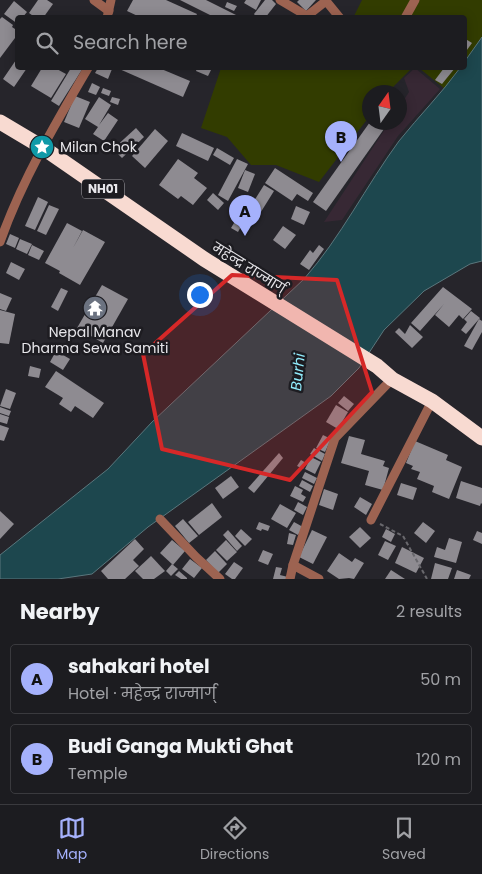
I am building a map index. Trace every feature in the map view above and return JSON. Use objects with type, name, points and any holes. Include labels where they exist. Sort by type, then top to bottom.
[{"type":"highway","name":"महेन्द्र राज्मार्ग्","points":[[0,122],[42,147],[204,259],[377,366],[392,379],[432,401],[482,438]]},
{"type":"street","points":[[94,0],[108,14]]},
{"type":"street","points":[[108,14],[111,0]]},
{"type":"street","points":[[280,0],[305,15]]},
{"type":"street","points":[[407,15],[416,0]]},
{"type":"street","points":[[308,15],[326,2],[337,15]]},
{"type":"street","points":[[0,242],[10,215],[42,147],[87,70]]},
{"type":"street","points":[[290,579],[335,438],[392,379]]},
{"type":"street","points":[[371,520],[432,401]]},
{"type":"street","points":[[160,519],[220,579]]},
{"type":"street","points":[[293,565],[319,579]]},
{"type":"path","points":[[371,520],[404,536],[427,579]]},
{"type":"highlighted area","points":[[232,275],[337,280],[372,392],[290,480],[162,449],[143,354]]},
{"type":"shaded area","points":[[413,70],[417,70],[440,89],[407,126],[407,95],[409,92],[404,78]]},
{"type":"shaded area","points":[[384,130],[403,130],[342,220],[324,222]]},
{"type":"green space","points":[[362,0],[482,0],[482,37],[467,58],[467,15],[354,15]]},
{"type":"green space","points":[[220,70],[410,70],[395,85],[362,85],[362,126],[319,182],[276,165],[251,165],[227,137],[201,128]]},
{"type":"green space","points":[[421,70],[459,70],[445,89]]},
{"type":"water","name":"Burhi","points":[[482,37],[482,261],[470,264],[424,291],[384,330],[359,368],[331,396],[148,527],[92,574],[58,579],[0,579],[0,555],[108,469],[152,422],[304,279],[342,229],[399,141],[458,70],[467,70],[467,58]]},
{"type":"building","points":[[38,0],[47,0],[53,4],[45,15],[32,15],[29,13]]},
{"type":"building","points":[[133,0],[166,0],[197,14],[136,15],[127,11]]},
{"type":"building","points":[[180,0],[206,0],[236,15],[210,15]]},
{"type":"building","points":[[246,0],[261,0],[256,10],[244,3]]},
{"type":"building","points":[[265,0],[272,0],[276,4],[267,15],[254,14]]},
{"type":"building","points":[[299,0],[316,0],[306,11],[297,2]]},
{"type":"building","points":[[14,1],[27,12],[24,15],[15,15],[15,22],[4,14]]},
{"type":"building","points":[[227,2],[237,6],[234,11],[225,7]]},
{"type":"building","points":[[2,17],[13,25],[15,38],[0,58],[0,19]]},
{"type":"building","points":[[467,40],[472,43],[467,50]]},
{"type":"building","points":[[15,61],[15,70],[26,70],[14,87],[3,79]]},
{"type":"building","points":[[41,70],[59,70],[66,74],[51,98],[31,86]]},
{"type":"building","points":[[70,70],[82,70],[59,106],[51,101]]},
{"type":"building","points":[[97,70],[112,70],[108,79],[95,73]]},
{"type":"building","points":[[122,70],[164,70],[190,81],[183,97]]},
{"type":"building","points":[[196,70],[211,70],[208,76]]},
{"type":"building","points":[[442,70],[453,70],[442,84],[435,80]]},
{"type":"building","points":[[92,83],[100,87],[96,95],[88,92]]},
{"type":"building","points":[[103,88],[111,91],[109,96],[101,93]]},
{"type":"building","points":[[75,96],[90,102],[79,128],[64,122]]},
{"type":"building","points":[[99,97],[111,105],[99,125],[108,113],[118,120],[104,141],[93,134],[98,127],[85,119]]},
{"type":"building","points":[[112,97],[120,99],[118,105],[110,102]]},
{"type":"building","points":[[136,128],[144,137],[122,158],[113,149]]},
{"type":"building","points":[[155,129],[168,141],[145,168],[132,156]]},
{"type":"building","points":[[364,130],[383,130],[326,211],[313,202]]},
{"type":"building","points":[[182,133],[214,148],[208,161],[176,146]]},
{"type":"building","points":[[217,148],[234,158],[230,165],[213,155]]},
{"type":"building","points":[[178,159],[198,173],[194,178],[207,188],[193,205],[181,196],[178,199],[159,185]]},
{"type":"building","points":[[237,159],[248,164],[228,201],[218,195]]},
{"type":"building","points":[[275,168],[313,193],[308,201],[297,194],[292,201],[265,183]]},
{"type":"building","points":[[245,170],[255,174],[248,192],[238,188]]},
{"type":"building","points":[[264,185],[274,191],[259,215],[249,209]]},
{"type":"building","points":[[213,193],[224,203],[218,210],[207,200]]},
{"type":"building","points":[[38,197],[48,202],[35,230],[25,226]]},
{"type":"building","points":[[49,205],[59,209],[46,235],[37,231]]},
{"type":"building","points":[[296,206],[310,212],[304,225],[291,219]]},
{"type":"building","points":[[243,208],[250,211],[238,232],[231,228]]},
{"type":"building","points":[[67,223],[82,231],[73,248],[83,230],[105,242],[80,285],[45,263]]},
{"type":"building","points":[[283,226],[296,235],[285,249],[273,240]]},
{"type":"building","points":[[10,234],[19,238],[15,248],[6,244]]},
{"type":"building","points":[[20,239],[32,244],[27,254],[16,249]]},
{"type":"building","points":[[32,245],[44,251],[39,260],[28,255]]},
{"type":"building","points":[[319,245],[324,249],[309,270],[300,264],[310,250],[313,253]]},
{"type":"building","points":[[11,262],[25,269],[19,280],[6,273]]},
{"type":"building","points":[[102,285],[128,299],[103,343],[77,328]]},
{"type":"building","points":[[443,287],[472,309],[463,319],[459,315],[449,327],[435,315],[444,304],[420,331],[411,323]]},
{"type":"building","points":[[61,288],[68,291],[58,311],[51,307]]},
{"type":"building","points":[[0,293],[12,298],[6,311],[0,309]]},
{"type":"building","points":[[0,310],[15,314],[9,344],[0,343]]},
{"type":"building","points":[[471,311],[480,318],[466,334],[461,330],[467,322],[464,319]]},
{"type":"building","points":[[479,319],[482,321],[482,332],[472,350],[464,346]]},
{"type":"building","points":[[410,325],[423,337],[412,348],[395,332],[399,328],[405,334]]},
{"type":"building","points":[[56,351],[70,359],[63,370],[50,362]]},
{"type":"building","points":[[30,366],[41,369],[39,378],[28,376]]},
{"type":"building","points":[[56,371],[104,403],[93,418],[75,406],[71,412],[59,404],[63,398],[45,387]]},
{"type":"building","points":[[6,389],[16,393],[10,409],[0,406]]},
{"type":"building","points":[[344,396],[354,404],[348,411],[338,403]]},
{"type":"building","points":[[336,405],[348,412],[338,429],[326,422]]},
{"type":"building","points":[[0,407],[11,411],[9,416],[0,413]]},
{"type":"building","points":[[0,414],[9,417],[7,424],[0,422]]},
{"type":"building","points":[[0,425],[9,428],[4,441],[0,440]]},
{"type":"building","points":[[323,435],[331,439],[325,452],[316,448]]},
{"type":"building","points":[[349,436],[365,440],[361,454],[385,461],[383,466],[389,468],[383,490],[365,485],[369,471],[341,463]]},
{"type":"building","points":[[415,441],[448,455],[446,460],[462,467],[449,499],[432,492],[434,486],[417,479],[420,472],[411,469],[413,466],[406,463]]},
{"type":"building","points":[[314,448],[325,454],[322,461],[310,454]]},
{"type":"building","points":[[279,453],[283,458],[254,493],[248,488]]},
{"type":"building","points":[[311,457],[321,462],[315,474],[305,469]]},
{"type":"building","points":[[301,460],[306,463],[303,469],[297,466]]},
{"type":"building","points":[[305,472],[317,478],[314,484],[302,478]]},
{"type":"building","points":[[231,476],[239,487],[223,499],[215,488]]},
{"type":"building","points":[[302,480],[313,486],[310,492],[299,486]]},
{"type":"building","points":[[461,481],[482,488],[482,504],[480,506],[456,498]]},
{"type":"building","points":[[401,483],[417,488],[413,500],[397,495]]},
{"type":"building","points":[[295,486],[303,490],[301,494],[306,497],[303,502],[290,496]]},
{"type":"building","points":[[324,489],[338,494],[333,510],[319,505]]},
{"type":"building","points":[[360,497],[372,504],[366,515],[354,507]]},
{"type":"building","points":[[298,502],[307,507],[303,515],[294,510]]},
{"type":"building","points":[[212,503],[222,517],[199,535],[188,522]]},
{"type":"building","points":[[280,504],[296,513],[287,528],[271,519]]},
{"type":"building","points":[[0,511],[14,524],[0,539]]},
{"type":"building","points":[[183,519],[198,536],[189,543],[175,526]]},
{"type":"building","points":[[259,522],[270,526],[268,531],[256,529]]},
{"type":"building","points":[[294,522],[303,527],[298,535],[289,530]]},
{"type":"building","points":[[423,522],[435,531],[426,543],[414,533]]},
{"type":"building","points":[[360,527],[371,538],[360,548],[349,537]]},
{"type":"building","points":[[241,529],[252,539],[245,546],[235,536]]},
{"type":"building","points":[[386,529],[395,534],[391,542],[382,537]]},
{"type":"building","points":[[228,530],[242,546],[237,551],[223,535]]},
{"type":"building","points":[[312,530],[327,537],[313,564],[299,557]]},
{"type":"building","points":[[477,531],[482,533],[482,544],[473,540]]},
{"type":"building","points":[[289,533],[296,535],[293,545],[287,544]]},
{"type":"building","points":[[449,538],[462,542],[456,563],[434,557],[437,547],[445,550]]},
{"type":"building","points":[[135,539],[144,549],[133,560],[139,566],[125,579],[108,579],[101,571]]},
{"type":"building","points":[[172,540],[185,551],[173,565],[160,553]]},
{"type":"building","points":[[226,540],[237,552],[227,561],[216,550]]},
{"type":"building","points":[[385,541],[396,546],[388,560],[378,555]]},
{"type":"building","points":[[402,547],[424,558],[416,573],[395,563]]},
{"type":"building","points":[[263,550],[273,554],[268,565],[258,561]]},
{"type":"building","points":[[215,551],[227,564],[218,573],[206,560]]},
{"type":"building","points":[[339,553],[352,562],[355,558],[364,563],[354,579],[339,579],[327,571]]},
{"type":"building","points":[[151,556],[165,571],[154,579],[143,579],[135,571]]},
{"type":"building","points":[[190,559],[202,568],[194,578],[182,569]]},
{"type":"building","points":[[234,562],[243,568],[235,579],[232,579],[225,574]]},
{"type":"building","points":[[435,563],[452,568],[448,579],[431,579]]},
{"type":"building","points":[[172,564],[178,569],[171,576],[166,571]]},
{"type":"building","points":[[276,567],[282,568],[280,575],[288,577],[287,579],[273,579]]},
{"type":"building","points":[[391,570],[405,579],[385,579]]},
{"type":"building","points":[[457,570],[471,575],[469,579],[454,579]]},
{"type":"building","points":[[179,571],[187,579],[181,579],[175,575]]},
{"type":"place","name":"Milan Chok","points":[[42,147]]},
{"type":"place","name":"Budi Ganga Mukti Ghat","points":[[341,162]]},
{"type":"place","name":"sahakari hotel","points":[[245,236]]},
{"type":"place","name":"Nepal Manav Dharma Sewa Samiti","points":[[95,308]]}]
